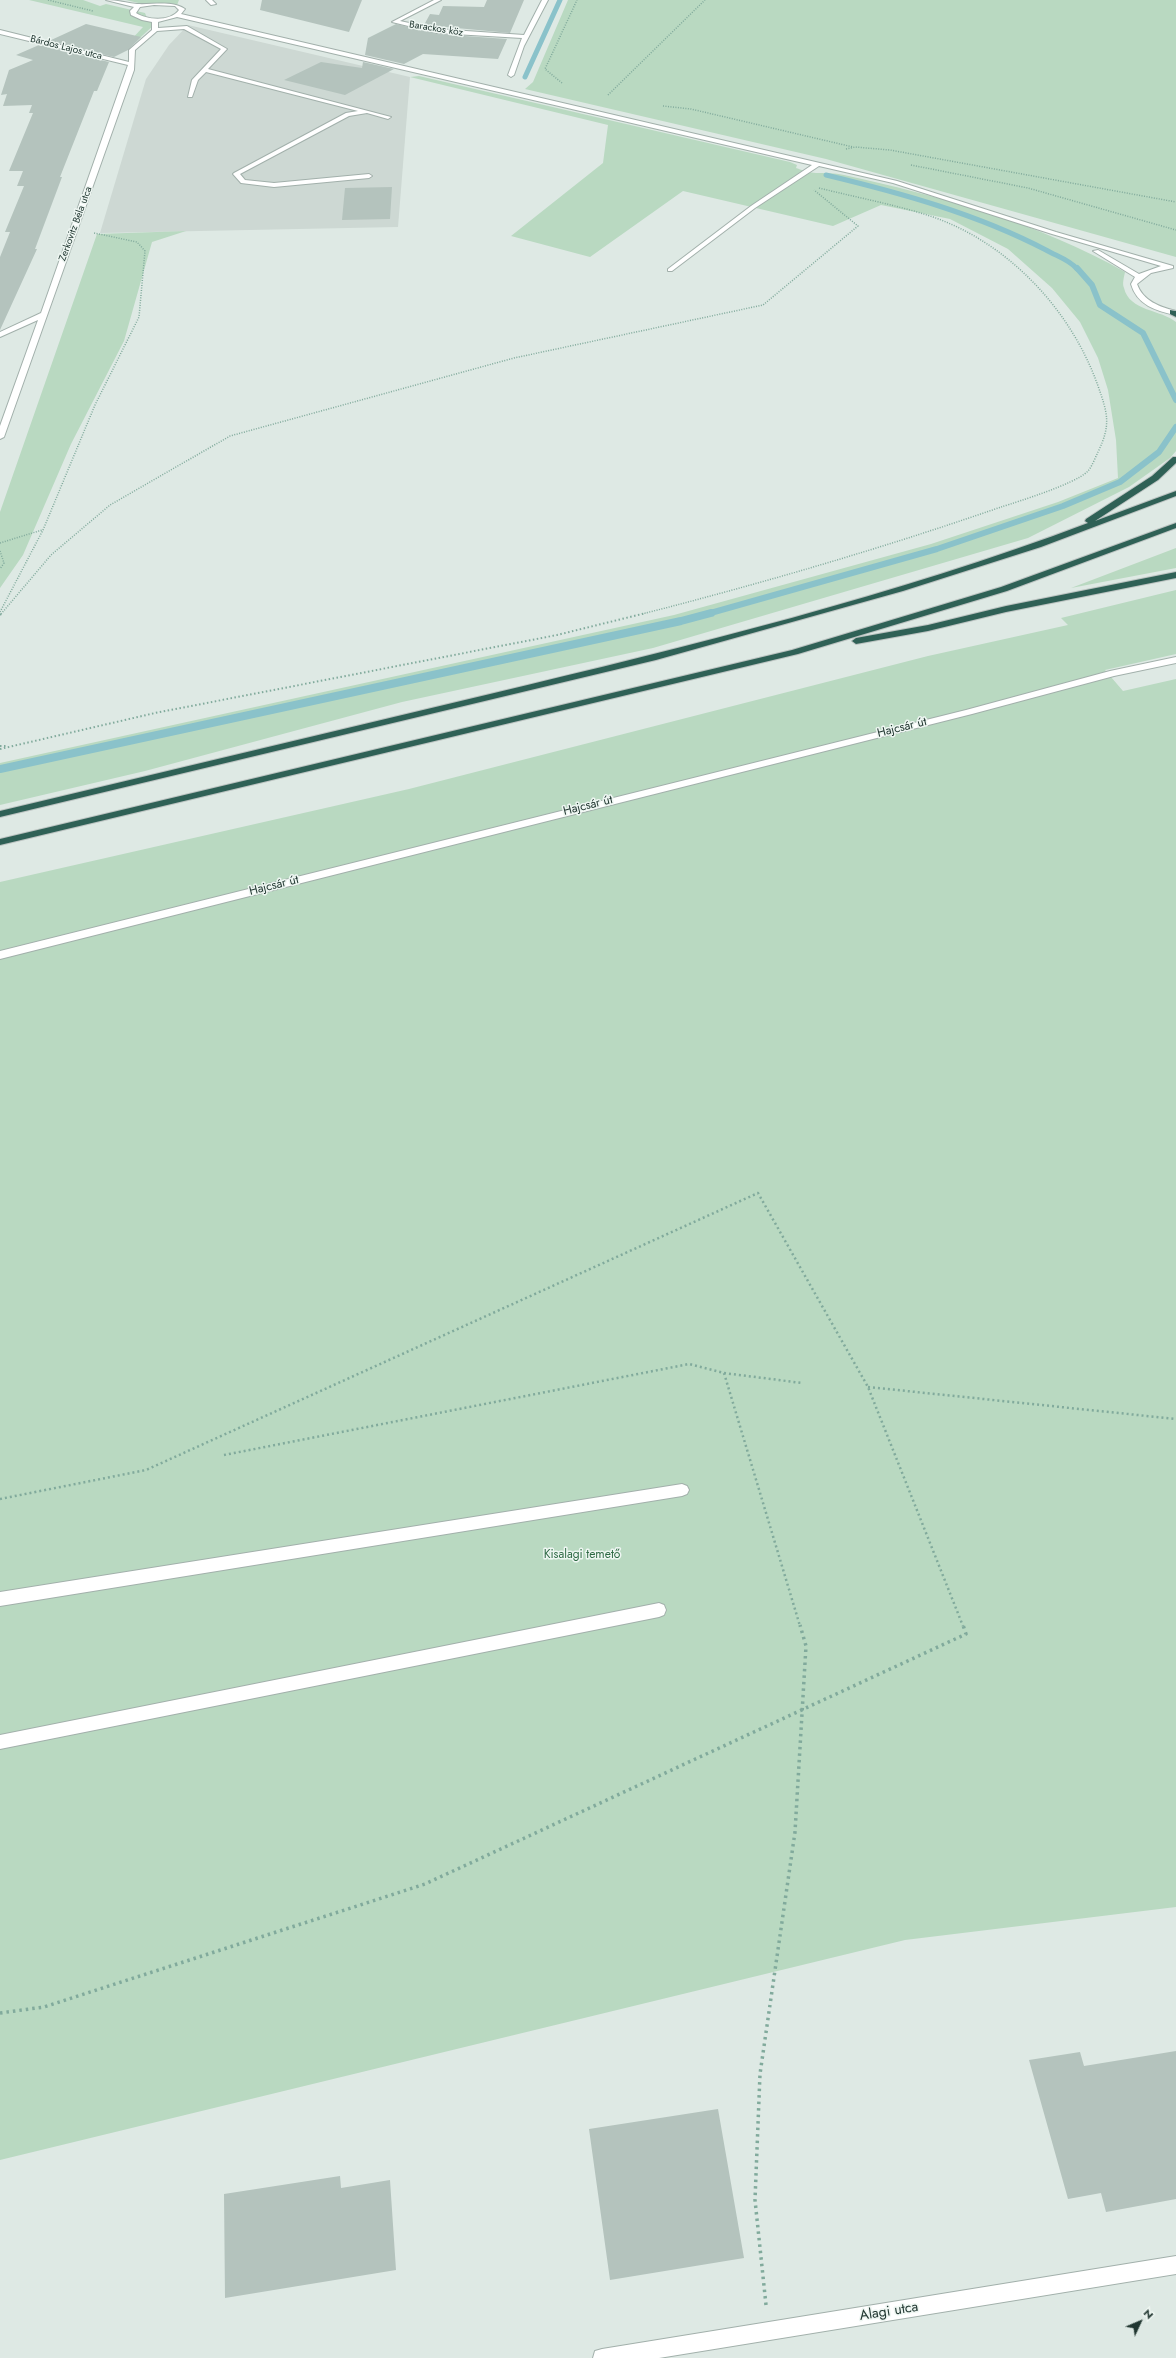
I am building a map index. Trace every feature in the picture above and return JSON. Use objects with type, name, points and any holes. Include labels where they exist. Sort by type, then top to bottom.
[{"type":"highway","points":[[1069,534],[1155,478],[1176,459]]},
{"type":"highway","points":[[0,814],[653,658],[900,589],[1069,534],[1176,493]]},
{"type":"highway","points":[[795,652],[1004,589],[1176,526]]},
{"type":"highway","points":[[0,842],[795,652],[928,628],[1006,610],[1176,575]]},
{"type":"street","points":[[109,0],[138,6],[154,3],[169,3],[176,0]]},
{"type":"street","name":"Barackos köz","points":[[438,0],[395,22],[437,31],[525,37]]},
{"type":"street","points":[[511,75],[520,46],[545,0]]},
{"type":"street","points":[[169,3],[182,9],[177,15]]},
{"type":"street","points":[[138,6],[133,11],[136,16],[155,19],[177,15],[819,163],[895,182],[1054,233],[1174,267]]},
{"type":"street","points":[[155,19],[155,30],[185,27],[224,48],[195,80],[190,96]]},
{"type":"street","name":"Zerkovitz Béla utca","points":[[0,437],[131,70],[132,50],[155,30]]},
{"type":"street","name":"Bárdos Lajos utca","points":[[0,32],[131,64]]},
{"type":"street","points":[[204,70],[388,117]]},
{"type":"street","points":[[366,112],[348,114],[236,174],[243,182],[274,185],[368,176]]},
{"type":"street","points":[[670,270],[753,207],[819,163]]},
{"type":"street","points":[[1054,233],[1105,256],[1138,276]]},
{"type":"street","points":[[1174,267],[1158,268],[1138,276],[1134,284],[1134,288],[1135,292],[1143,300],[1175,313]]},
{"type":"street","points":[[0,335],[43,315]]},
{"type":"street","name":"Hajcsár út","points":[[0,955],[969,712],[1113,673],[1176,660]]},
{"type":"street","points":[[0,1599],[682,1490]]},
{"type":"street","points":[[0,1742],[659,1610]]},
{"type":"street","name":"Alagi utca","points":[[602,2358],[1176,2265]]},
{"type":"path","points":[[562,83],[545,69],[577,0]]},
{"type":"path","points":[[615,96],[608,95],[705,0]]},
{"type":"path","points":[[628,119],[650,105],[691,109],[855,147],[898,152],[1176,202]]},
{"type":"path","points":[[849,152],[842,150],[855,147]]},
{"type":"path","points":[[908,164],[1028,188],[1176,230]]},
{"type":"path","points":[[0,614],[51,555],[110,506],[230,436],[514,358],[763,305],[858,226],[799,177]]},
{"type":"path","points":[[0,749],[155,713],[557,635],[672,606],[776,578],[961,521],[1048,491],[1086,472],[1094,461],[1107,433],[1107,412],[1093,372],[1069,328],[1032,279],[986,243],[948,223],[927,215],[843,195],[806,184]]},
{"type":"path","points":[[0,614],[43,530],[95,405],[139,317],[145,251],[137,242],[97,234],[75,227]]},
{"type":"path","points":[[0,543],[43,530]]},
{"type":"path","points":[[0,551],[4,563],[0,569]]},
{"type":"path","points":[[0,746],[11,747]]},
{"type":"path","points":[[0,1499],[146,1470],[758,1193],[868,1387],[966,1634],[803,1711],[425,1884],[44,2007],[0,2013]]},
{"type":"path","points":[[224,1455],[689,1364],[724,1373],[802,1383]]},
{"type":"path","points":[[724,1373],[806,1646],[796,1832],[760,2074],[755,2200],[769,2331]]},
{"type":"path","points":[[868,1387],[1176,1419]]},
{"type":"shaded area","points":[[188,25],[410,77],[398,227],[100,233],[146,79],[169,45]]},
{"type":"green space","points":[[29,0],[83,0],[100,6],[106,4],[145,13],[147,18],[155,24],[130,47],[118,54],[143,27]]},
{"type":"green space","points":[[126,0],[179,0],[177,5],[151,6]]},
{"type":"green space","points":[[568,0],[1176,0],[1176,257],[826,159],[525,89],[533,82]]},
{"type":"green space","points":[[419,76],[790,162],[797,165],[796,168],[809,172],[844,175],[916,192],[1024,225],[1092,255],[1125,272],[1123,286],[1127,296],[1132,301],[1139,306],[1170,318],[1176,322],[1176,451],[1170,458],[1129,487],[1028,538],[653,648],[402,702],[145,771],[0,805],[0,763],[674,615],[931,544],[1058,502],[1118,478],[1116,440],[1108,390],[1098,358],[1080,322],[1052,288],[1008,249],[950,219],[881,205],[833,226],[683,191],[590,257],[511,236],[603,163],[608,125],[410,77]]},
{"type":"green space","points":[[186,231],[152,242],[124,341],[71,444],[23,555],[0,588],[0,512],[97,234]]},
{"type":"green space","points":[[1176,548],[1176,568],[1071,588]]},
{"type":"green space","name":"Kisalagi temető","points":[[1176,590],[1176,654],[1105,670],[1123,691],[1176,679],[1176,1907],[905,1940],[0,2160],[0,882],[409,789],[928,656],[1068,625],[1061,618]]},
{"type":"building","points":[[262,0],[362,0],[349,32],[260,10]]},
{"type":"building","points":[[487,0],[524,0],[510,33],[424,25],[430,14],[439,15],[443,6],[484,7]]},
{"type":"building","points":[[86,24],[141,37],[128,50],[114,57],[49,41]]},
{"type":"building","points":[[396,24],[437,34],[507,39],[498,59],[423,54],[404,64],[365,55],[368,38]]},
{"type":"building","points":[[39,45],[109,62],[97,91],[94,91],[60,177],[62,177],[35,249],[37,249],[0,330],[0,257],[10,232],[5,232],[24,186],[17,186],[23,171],[9,171],[33,113],[29,113],[32,105],[3,106],[7,94],[1,95],[9,70],[33,60],[16,55]]},
{"type":"building","points":[[321,62],[362,68],[363,62],[394,69],[345,95],[284,80]]},
{"type":"building","points":[[392,187],[390,219],[342,220],[345,188]]},
{"type":"building","points":[[1176,2051],[1176,2199],[1106,2212],[1101,2193],[1068,2199],[1029,2060],[1080,2052],[1084,2066]]},
{"type":"building","points":[[718,2109],[744,2258],[610,2280],[589,2129]]},
{"type":"building","points":[[340,2176],[341,2188],[390,2180],[396,2270],[225,2298],[224,2194]]},
{"type":"waterway","points":[[525,77],[560,0]]},
{"type":"waterway","points":[[826,175],[882,189],[966,215],[1020,237],[1067,261],[1077,269]]},
{"type":"waterway","points":[[1077,268],[1092,285],[1100,305],[1143,333],[1176,400]]},
{"type":"waterway","points":[[707,614],[937,549],[1063,506],[1120,482],[1159,452],[1176,427]]},
{"type":"waterway","points":[[0,769],[681,621],[711,613]]}]
